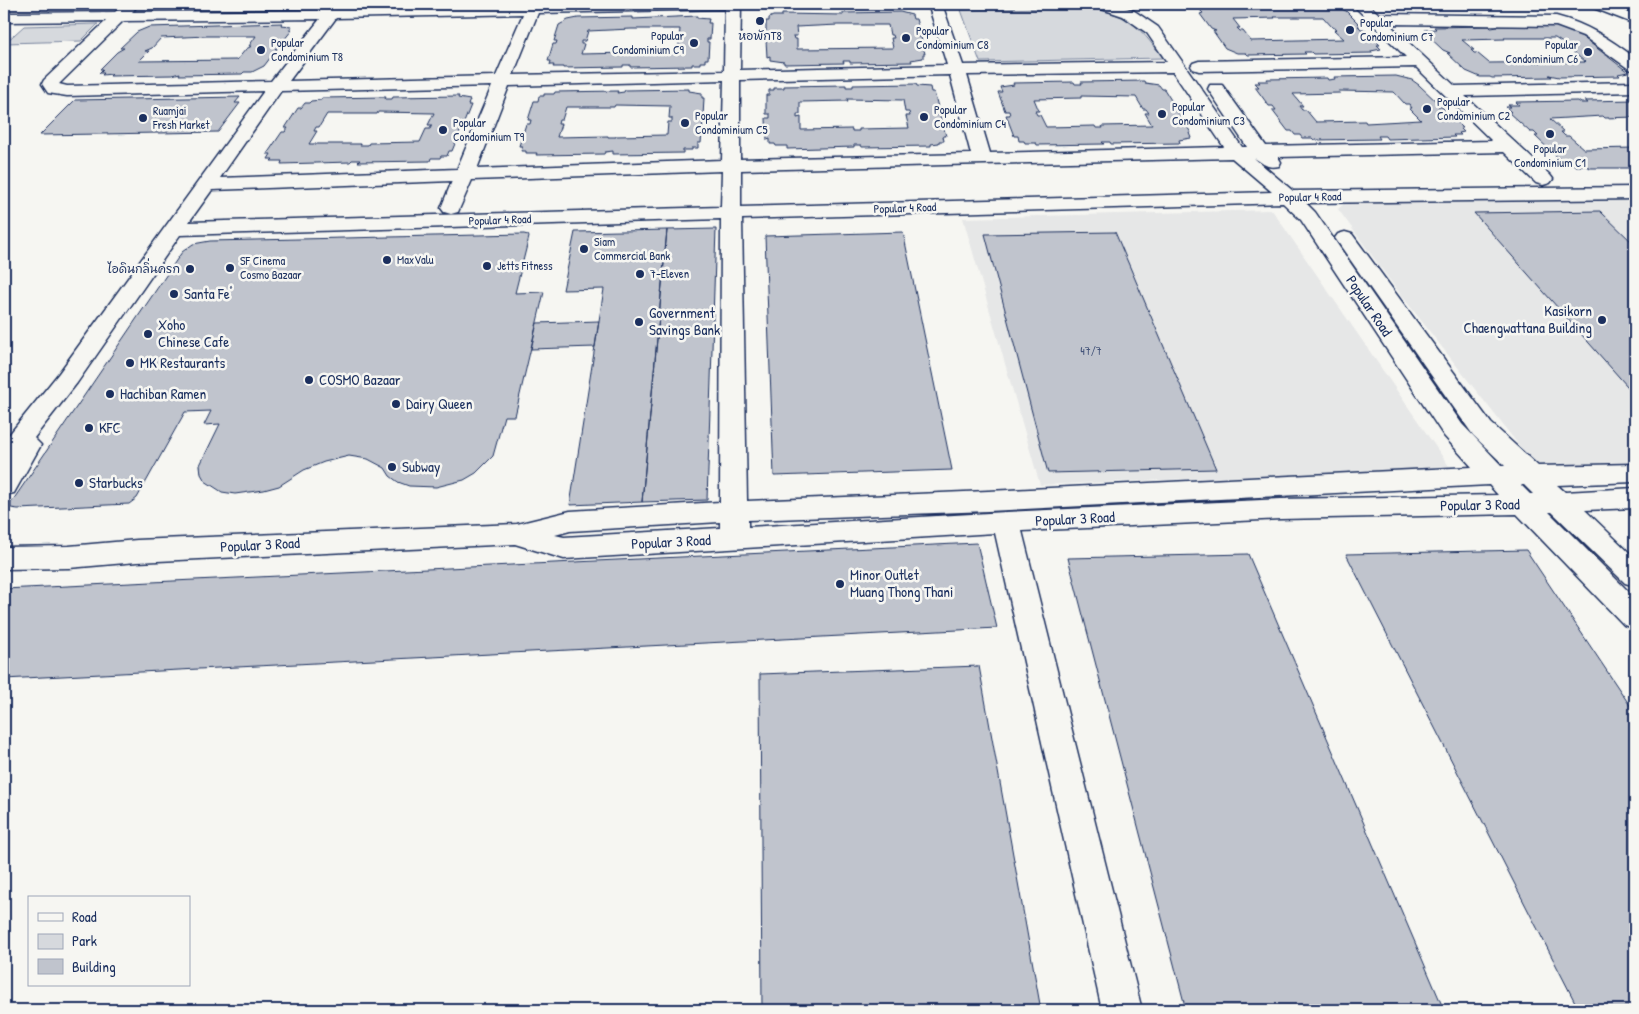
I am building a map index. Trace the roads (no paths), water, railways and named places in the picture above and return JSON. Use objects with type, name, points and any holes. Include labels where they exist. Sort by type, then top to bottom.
[{"type":"street","points":[[4,459],[68,378],[276,86],[335,9],[386,4]]},
{"type":"street","points":[[4,10],[532,9],[734,4],[730,165],[732,206],[734,524]]},
{"type":"street","points":[[935,4],[957,70],[982,159]]},
{"type":"street","name":"Popular Road","points":[[1101,4],[1128,13],[1153,30],[1237,153],[1329,215],[1482,428],[1635,575]]},
{"type":"street","points":[[1136,4],[1160,18],[1173,31]]},
{"type":"street","points":[[1359,4],[1544,179]]},
{"type":"street","points":[[1596,4],[1635,20]]},
{"type":"street","points":[[4,18],[125,9]]},
{"type":"street","points":[[125,9],[61,71],[50,84],[54,89],[67,91],[957,70],[1178,67]]},
{"type":"street","points":[[451,208],[504,82],[532,9]]},
{"type":"street","points":[[1375,19],[1556,20],[1572,24],[1593,34],[1635,66]]},
{"type":"street","name":"Popular Road","points":[[1189,52],[1261,153],[1293,190],[1308,216],[1453,430],[1635,617]]},
{"type":"street","points":[[1200,66],[1421,62]]},
{"type":"street","points":[[1451,91],[1635,87]]},
{"type":"street","points":[[208,184],[730,165],[1509,146]]},
{"type":"street","name":"Popular 4 Road","points":[[179,223],[1293,190],[1544,179],[1635,179]]},
{"type":"street","points":[[1603,180],[1627,193]]},
{"type":"street","name":"Popular 4 Road","points":[[1293,190],[1627,193]]},
{"type":"street","name":"Popular 4 Road","points":[[179,223],[451,208],[732,206]]},
{"type":"street","points":[[4,486],[68,378]]},
{"type":"street","name":"Popular 3 Road","points":[[4,558],[68,557],[147,550],[517,534],[564,548],[734,524],[1005,500],[1496,475],[1531,476],[1635,473]]},
{"type":"street","name":"Popular 3 Road","points":[[734,524],[1006,522],[1281,509],[1524,504],[1635,498]]},
{"type":"street","points":[[1006,522],[1122,1010]]},
{"type":"place","name":"หอพักT8","points":[[760,21]]},
{"type":"place","name":"Popular Condominium C7","points":[[1350,30]]},
{"type":"place","name":"Popular Condominium C8","points":[[906,38]]},
{"type":"place","name":"Popular Condominium C9","points":[[694,43]]},
{"type":"place","name":"Popular Condominium T8","points":[[261,50]]},
{"type":"place","name":"Popular Condominium C6","points":[[1588,52]]},
{"type":"place","name":"Popular Condominium C2","points":[[1427,109]]},
{"type":"place","name":"Popular Condominium C3","points":[[1162,114]]},
{"type":"place","name":"Popular Condominium C4","points":[[924,117]]},
{"type":"place","name":"Ruamjai Fresh Market","points":[[143,118]]},
{"type":"place","name":"Popular Condominium C5","points":[[685,123]]},
{"type":"place","name":"Popular Condominium T9","points":[[443,130]]},
{"type":"place","name":"Popular Condominium C1","points":[[1550,134]]},
{"type":"place","name":"Siam Commercial Bank","points":[[584,249]]},
{"type":"place","name":"MaxValu","points":[[387,260]]},
{"type":"place","name":"Jetts Fitness","points":[[487,266]]},
{"type":"place","name":"SF Cinema Cosmo Bazaar","points":[[230,268]]},
{"type":"place","name":"ไอดินกลิ่นครก","points":[[190,269]]},
{"type":"place","name":"7-Eleven","points":[[640,274]]},
{"type":"place","name":"Santa Fe'","points":[[174,294]]},
{"type":"place","name":"Kasikorn Chaengwattana Building","points":[[1602,320]]},
{"type":"place","name":"Government Savings Bank","points":[[639,322]]},
{"type":"place","name":"Xoho Chinese Cafe","points":[[148,334]]},
{"type":"place","name":"MK Restaurants","points":[[130,363]]},
{"type":"place","name":"COSMO Bazaar","points":[[309,380]]},
{"type":"place","name":"Hachiban Ramen","points":[[110,394]]},
{"type":"place","name":"Dairy Queen","points":[[396,404]]},
{"type":"place","name":"KFC","points":[[89,428]]},
{"type":"place","name":"Subway","points":[[392,467]]},
{"type":"place","name":"Starbucks","points":[[79,483]]},
{"type":"place","name":"Minor Outlet Muang Thong Thani","points":[[840,584]]}]
